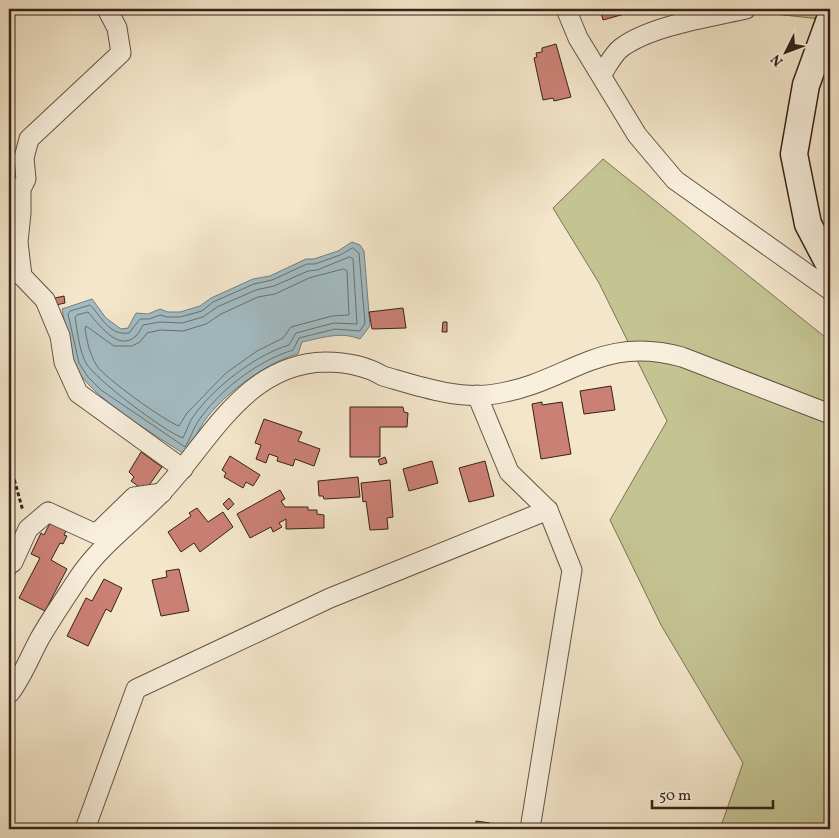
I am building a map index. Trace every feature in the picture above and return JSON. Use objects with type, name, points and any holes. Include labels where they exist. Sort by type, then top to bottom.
[{"type":"main road","points":[[830,19],[806,85],[794,154],[808,224],[830,266]]},
{"type":"street","points":[[107,9],[117,28],[121,53],[29,139],[24,158],[26,179],[21,189],[22,213],[18,242],[22,276],[45,300],[60,336],[64,362],[78,393],[184,469]]},
{"type":"street","points":[[566,9],[578,38],[637,135],[675,180],[830,290]]},
{"type":"street","points":[[601,75],[620,48],[640,37],[676,25],[746,9]]},
{"type":"street","points":[[9,694],[42,635],[80,575],[130,521],[162,493],[184,469],[222,417],[263,381],[282,370],[308,363],[340,362],[410,384],[462,395],[494,395],[523,389],[585,361],[626,350],[658,351],[682,357],[830,414]]},
{"type":"street","points":[[478,395],[509,472],[548,510],[572,570],[530,829]]},
{"type":"street","points":[[9,565],[14,562],[28,529],[48,512],[96,534],[134,497],[162,493]]},
{"type":"street","points":[[84,829],[136,689],[330,598],[548,510]]},
{"type":"path","points":[[9,461],[28,529]]},
{"type":"shaded area","points":[[757,9],[830,9],[830,20],[765,13]]},
{"type":"shaded area","points":[[603,159],[830,341],[830,829],[720,829],[743,763],[661,625],[610,520],[667,421],[599,283],[553,208]]},
{"type":"water","points":[[352,242],[360,245],[364,251],[370,326],[360,339],[338,335],[302,342],[298,354],[285,358],[257,373],[218,405],[200,428],[187,456],[109,403],[82,377],[75,365],[68,345],[62,309],[92,299],[106,318],[121,329],[128,328],[136,313],[148,314],[160,309],[168,312],[180,312],[200,306],[211,298],[253,279],[270,276],[306,259],[314,259],[338,251]]},
{"type":"building","points":[[600,9],[626,9],[628,13],[603,20]]},
{"type":"building","points":[[556,44],[571,97],[554,101],[553,98],[543,100],[534,58],[537,57],[536,53],[542,52],[542,48]]},
{"type":"building","points":[[64,296],[65,303],[56,305],[55,298]]},
{"type":"building","points":[[403,308],[406,328],[372,329],[369,312]]},
{"type":"building","points":[[443,322],[447,322],[447,332],[442,332]]},
{"type":"building","points":[[611,386],[615,410],[584,414],[580,391]]},
{"type":"building","points":[[542,402],[542,405],[562,402],[571,454],[541,459],[532,404]]},
{"type":"building","points":[[350,407],[403,407],[404,412],[408,413],[407,427],[380,427],[380,457],[350,457]]},
{"type":"building","points":[[264,419],[302,432],[298,441],[320,449],[314,466],[295,459],[293,466],[277,461],[278,457],[269,454],[266,463],[256,459],[261,445],[255,443]]},
{"type":"building","points":[[141,452],[162,467],[147,488],[143,485],[141,488],[131,481],[134,477],[129,472]]},
{"type":"building","points":[[230,456],[260,475],[253,486],[246,482],[243,488],[224,477],[226,473],[222,470]]},
{"type":"building","points":[[385,457],[387,463],[380,465],[378,460]]},
{"type":"building","points":[[432,461],[438,483],[409,491],[403,469]]},
{"type":"building","points":[[485,461],[494,496],[469,502],[459,468]]},
{"type":"building","points":[[358,477],[360,497],[324,499],[323,496],[319,496],[318,481]]},
{"type":"building","points":[[390,480],[393,517],[387,518],[388,529],[370,530],[366,501],[363,502],[361,483]]},
{"type":"building","points":[[280,490],[285,499],[281,501],[285,507],[308,507],[308,510],[317,510],[317,514],[324,515],[324,528],[286,529],[286,519],[279,523],[282,527],[273,532],[271,527],[250,538],[237,514]]},
{"type":"building","points":[[229,498],[234,504],[228,510],[223,504]]},
{"type":"building","points":[[197,508],[208,522],[223,512],[233,527],[200,552],[194,543],[181,552],[168,532],[191,516],[189,513]]},
{"type":"building","points":[[53,517],[69,525],[64,535],[67,536],[63,544],[60,543],[51,560],[67,569],[45,611],[19,598],[40,558],[31,554],[41,533],[44,535]]},
{"type":"building","points":[[179,569],[189,611],[161,616],[152,580],[167,577],[166,571]]},
{"type":"building","points":[[104,579],[122,588],[111,612],[106,609],[88,646],[67,636],[86,598],[92,601]]},
{"type":"building","points":[[476,821],[490,823],[489,828],[494,829],[474,829]]}]
